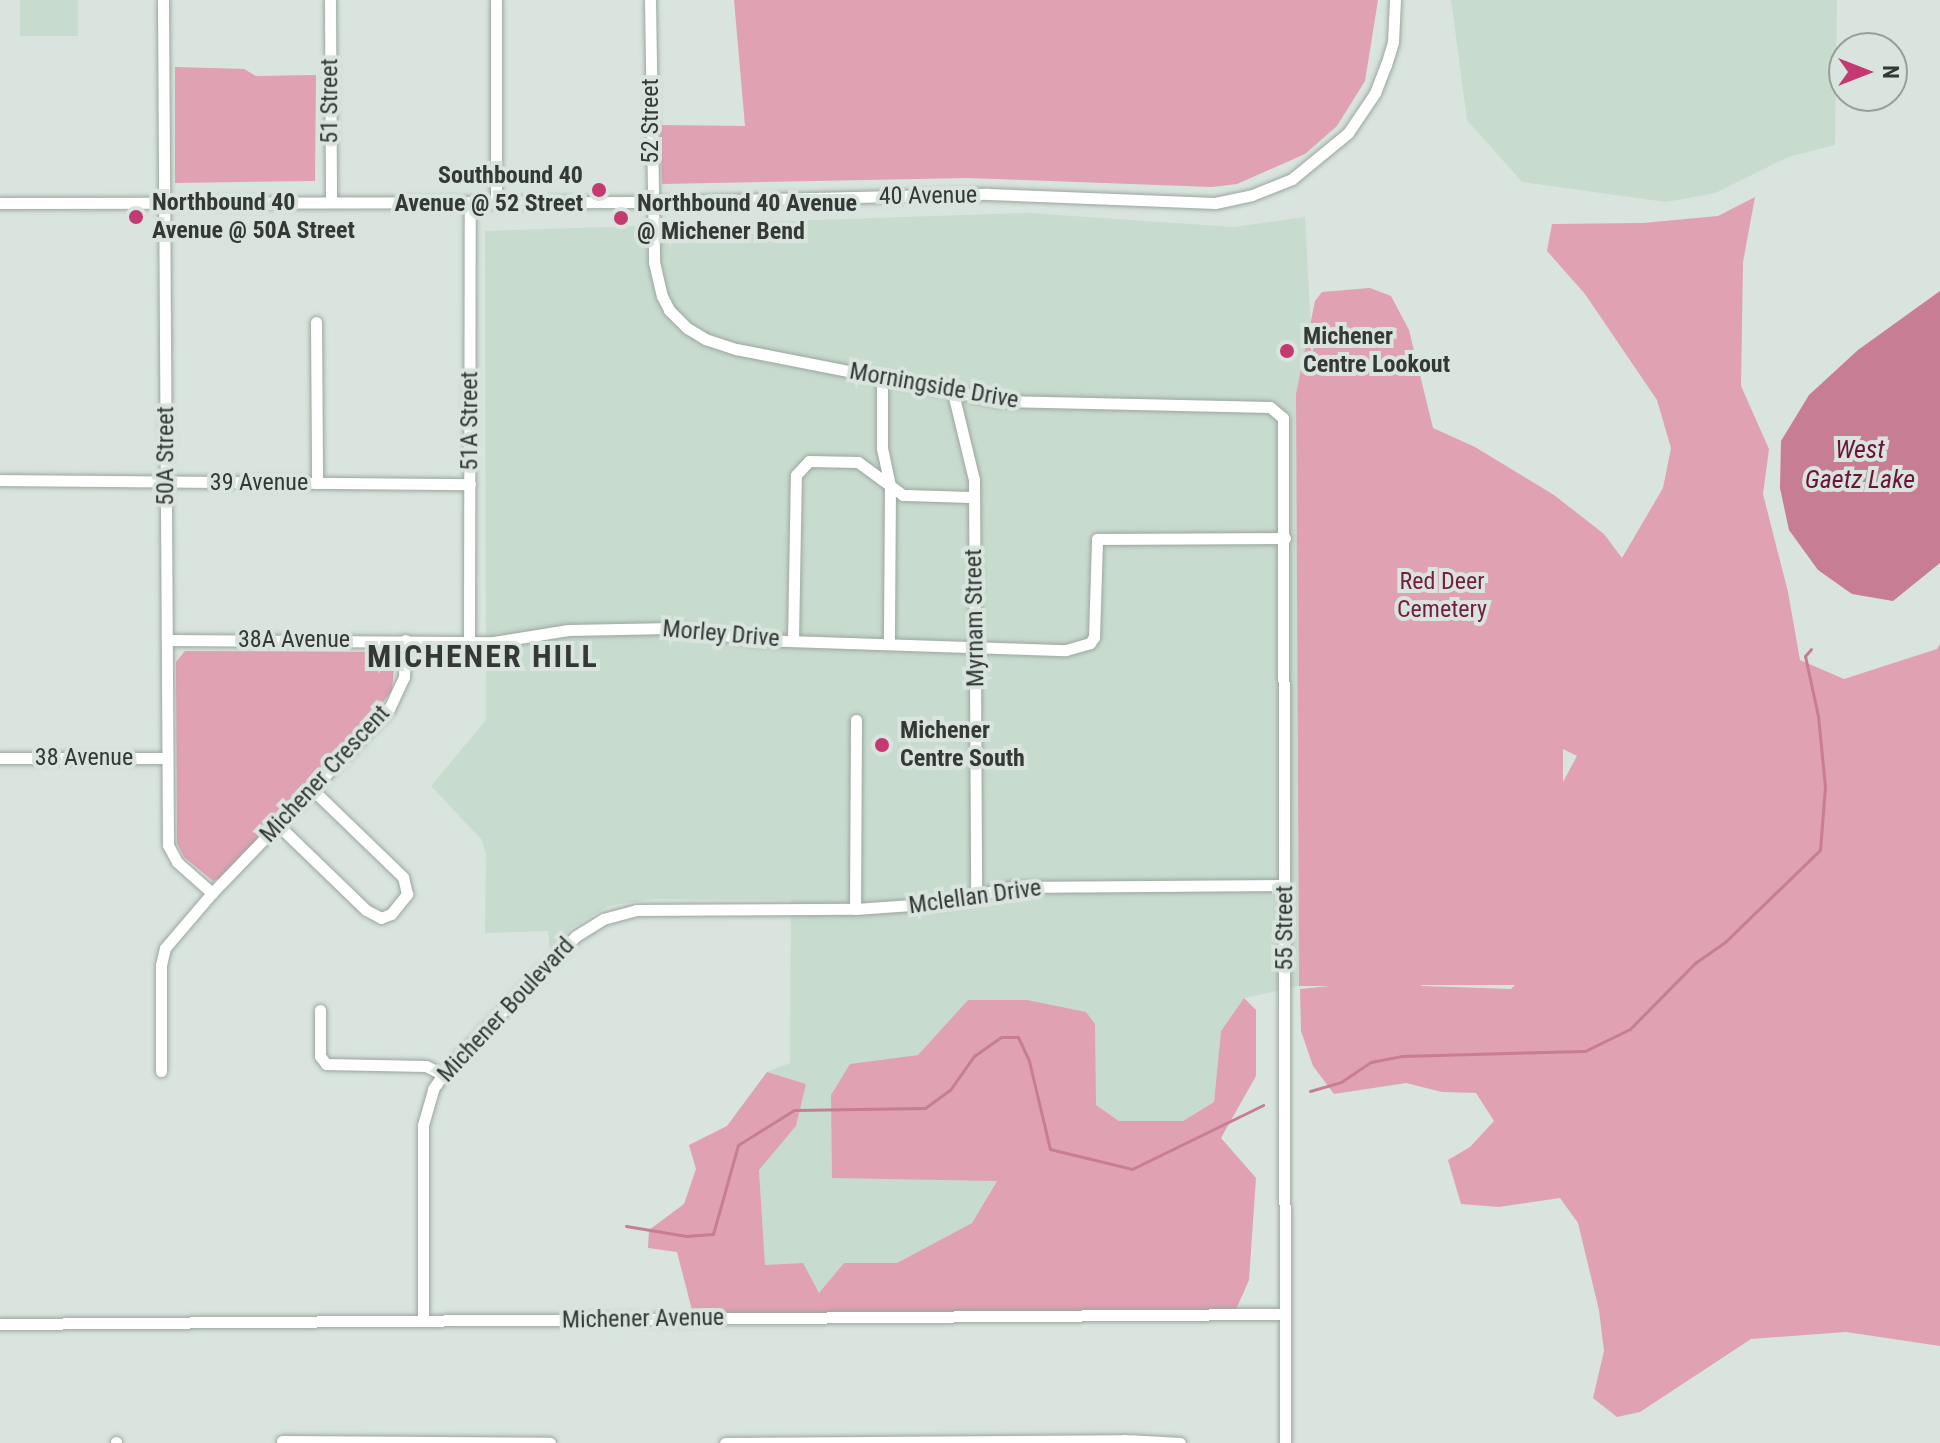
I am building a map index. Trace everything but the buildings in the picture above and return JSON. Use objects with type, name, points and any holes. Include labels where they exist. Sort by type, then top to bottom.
[{"type":"street","name":"50A Street","points":[[163,0],[168,845],[177,862],[212,893]]},
{"type":"street","name":"51 Street","points":[[330,0],[331,202]]},
{"type":"street","points":[[496,0],[496,202]]},
{"type":"street","name":"52 Street","points":[[650,0],[651,202],[657,280],[669,310],[687,328]]},
{"type":"street","name":"40 Avenue","points":[[0,203],[651,202],[988,194],[1198,204],[1232,201],[1292,179],[1312,166],[1348,133],[1375,93],[1386,65],[1393,42],[1395,0]]},
{"type":"street","name":"51A Street","points":[[469,640],[470,202]]},
{"type":"street","points":[[316,322],[317,483]]},
{"type":"street","name":"Morningside Drive","points":[[687,328],[705,339],[736,349],[1005,402],[1270,407],[1281,414]]},
{"type":"street","points":[[882,378],[882,448],[890,487],[889,643]]},
{"type":"street","name":"Myrnam Street","points":[[953,393],[973,476],[974,497],[976,894]]},
{"type":"street","name":"55 Street","points":[[1281,414],[1285,422],[1285,1443]]},
{"type":"street","points":[[793,641],[796,475],[809,461],[858,462],[907,496],[974,497]]},
{"type":"street","name":"39 Avenue","points":[[0,480],[470,484]]},
{"type":"street","name":"Morley Drive","points":[[469,640],[494,642],[568,630],[676,628],[724,636],[793,641],[1066,650],[1092,641],[1097,539],[1285,538]]},
{"type":"street","name":"38A Avenue","points":[[167,640],[469,640]]},
{"type":"street","name":"Michener Crescent","points":[[161,1071],[161,965],[165,948],[212,893],[395,700],[404,677],[405,640]]},
{"type":"street","points":[[855,909],[856,720]]},
{"type":"street","name":"38 Avenue","points":[[0,758],[167,758]]},
{"type":"street","points":[[278,825],[371,914],[386,917],[398,907],[407,894],[403,877],[312,789]]},
{"type":"street","name":"Mclellan Drive","points":[[760,909],[855,909],[929,904],[1012,887],[1285,885]]},
{"type":"street","name":"Michener Boulevard","points":[[423,1320],[423,1125],[428,1101],[442,1074],[568,943],[591,924],[636,910],[760,909]]},
{"type":"street","points":[[320,1010],[320,1056],[324,1063],[431,1066],[442,1074]]},
{"type":"street","name":"Michener Avenue","points":[[0,1324],[1285,1314]]},
{"type":"street","points":[[282,1441],[550,1443]]},
{"type":"street","points":[[725,1443],[1180,1443]]},
{"type":"shaded area","points":[[20,0],[78,0],[78,36],[20,36]]},
{"type":"shaded area","points":[[1451,0],[1837,0],[1837,32],[1828,32],[1828,112],[1835,112],[1835,145],[1788,157],[1715,193],[1666,202],[1522,182],[1467,120]]},
{"type":"shaded area","name":"Michener Centre South","points":[[1028,213],[1234,227],[1305,217],[1311,330],[1296,394],[1299,986],[1244,998],[1221,1031],[1214,1102],[1183,1121],[1119,1121],[1095,1105],[1095,1024],[968,1000],[918,1055],[850,1065],[832,1178],[997,1180],[972,1223],[897,1263],[844,1263],[819,1294],[803,1264],[765,1265],[759,1170],[796,1126],[805,1084],[767,1072],[790,1063],[791,900],[653,899],[608,906],[571,928],[550,951],[548,931],[485,933],[486,855],[482,840],[431,786],[486,720],[485,231]]},
{"type":"green space","points":[[734,0],[1378,0],[1365,81],[1337,126],[1305,154],[1237,184],[1212,187],[967,178],[662,184],[660,125],[745,126]]},
{"type":"green space","points":[[175,67],[244,69],[256,76],[316,75],[315,181],[175,183]]},
{"type":"green space","name":"Red Deer Cemetery","points":[[1755,197],[1743,262],[1741,386],[1769,449],[1763,494],[1788,592],[1800,660],[1844,679],[1937,649],[1940,644],[1940,1346],[1846,1332],[1751,1339],[1640,1412],[1617,1417],[1593,1398],[1604,1351],[1599,1310],[1578,1223],[1560,1198],[1499,1207],[1461,1204],[1448,1160],[1470,1147],[1494,1121],[1476,1093],[1442,1092],[1406,1083],[1334,1094],[1313,1066],[1301,1031],[1300,989],[1330,986],[1299,986],[1296,394],[1315,301],[1322,292],[1370,288],[1391,296],[1409,330],[1433,428],[1475,447],[1554,495],[1604,534],[1622,558],[1663,488],[1671,448],[1657,400],[1585,294],[1547,251],[1552,224],[1643,223],[1718,216]],"holes":[[[1563,749],[1577,756],[1563,782]],[[1422,985],[1515,985],[1511,989],[1421,986]]]},
{"type":"green space","points":[[185,651],[388,652],[395,657],[392,690],[383,702],[225,876],[213,881],[184,857],[177,843],[176,662]]},
{"type":"green space","points":[[1244,998],[1256,1010],[1256,1076],[1221,1138],[1256,1178],[1249,1280],[1234,1314],[694,1318],[677,1252],[648,1248],[649,1230],[684,1204],[696,1169],[689,1145],[727,1126],[767,1072],[806,1084],[796,1126],[759,1170],[765,1265],[803,1263],[819,1293],[844,1263],[897,1263],[972,1223],[997,1181],[832,1178],[831,1095],[850,1064],[918,1055],[968,1000],[1027,1000],[1086,1012],[1095,1024],[1096,1105],[1119,1121],[1183,1121],[1214,1102],[1221,1031]]},
{"type":"water","name":"West Gaetz Lake","points":[[1940,291],[1940,563],[1893,601],[1852,594],[1818,570],[1789,530],[1780,488],[1781,441],[1809,395],[1858,350]]},
{"type":"waterway","points":[[1310,1091],[1341,1082],[1371,1062],[1402,1056],[1585,1051],[1630,1029],[1695,963],[1725,942],[1820,850],[1825,787],[1818,716],[1805,656],[1811,649]]},
{"type":"waterway","points":[[626,1226],[686,1236],[713,1234],[738,1145],[794,1110],[925,1108],[950,1090],[974,1056],[1001,1037],[1018,1037],[1029,1061],[1050,1149],[1132,1169],[1263,1105]]},
{"type":"place","name":"Southbound 40 Avenue @ 52 Street","points":[[599,190]]},
{"type":"place","name":"Northbound 40 Avenue @ 50A Street","points":[[136,217]]},
{"type":"place","name":"Northbound 40 Avenue @ Michener Bend","points":[[621,218]]},
{"type":"place","name":"Michener Centre Lookout","points":[[1287,351]]},
{"type":"place","name":"Michener Centre South","points":[[882,745]]},
{"type":"district","name":"MICHENER HILL","points":[[483,656]]}]
